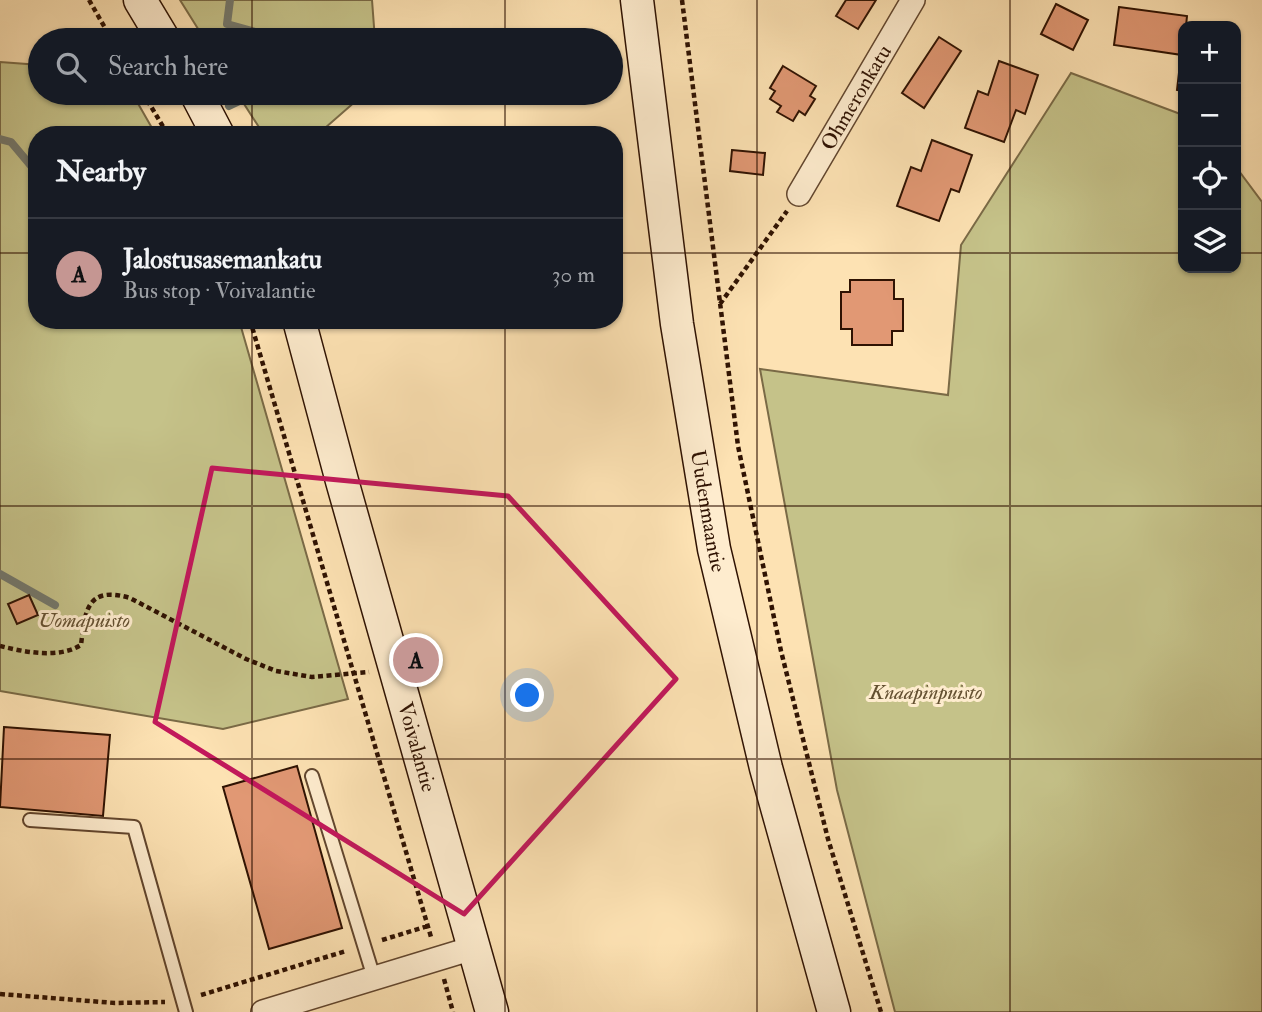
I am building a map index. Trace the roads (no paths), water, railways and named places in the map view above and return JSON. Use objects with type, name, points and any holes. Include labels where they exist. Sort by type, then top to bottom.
[{"type":"main road","points":[[140,0],[157,28]]},
{"type":"main road","name":"Uudenmaantie","points":[[637,0],[677,324],[714,550],[766,768],[834,1012]]},
{"type":"main road","points":[[202,105],[213,126]]},
{"type":"main road","name":"Voivalantie","points":[[301,329],[341,481],[492,1012]]},
{"type":"street","name":"Ohmeronkatu","points":[[799,194],[913,0]]},
{"type":"street","points":[[263,1012],[473,948]]},
{"type":"lane","points":[[312,776],[374,978]]},
{"type":"lane","points":[[30,820],[134,827],[184,1006]]},
{"type":"waterway","points":[[230,0],[227,24],[241,28]]},
{"type":"waterway","points":[[0,139],[11,142],[28,162]]},
{"type":"waterway","points":[[0,574],[55,605]]},
{"type":"place","name":"Jalostusasemankatu","points":[[416,660]]},
{"type":"park label","name":"Uomapuisto","points":[[84,620]]},
{"type":"park label","name":"Knaapinpuisto","points":[[926,692]]}]
